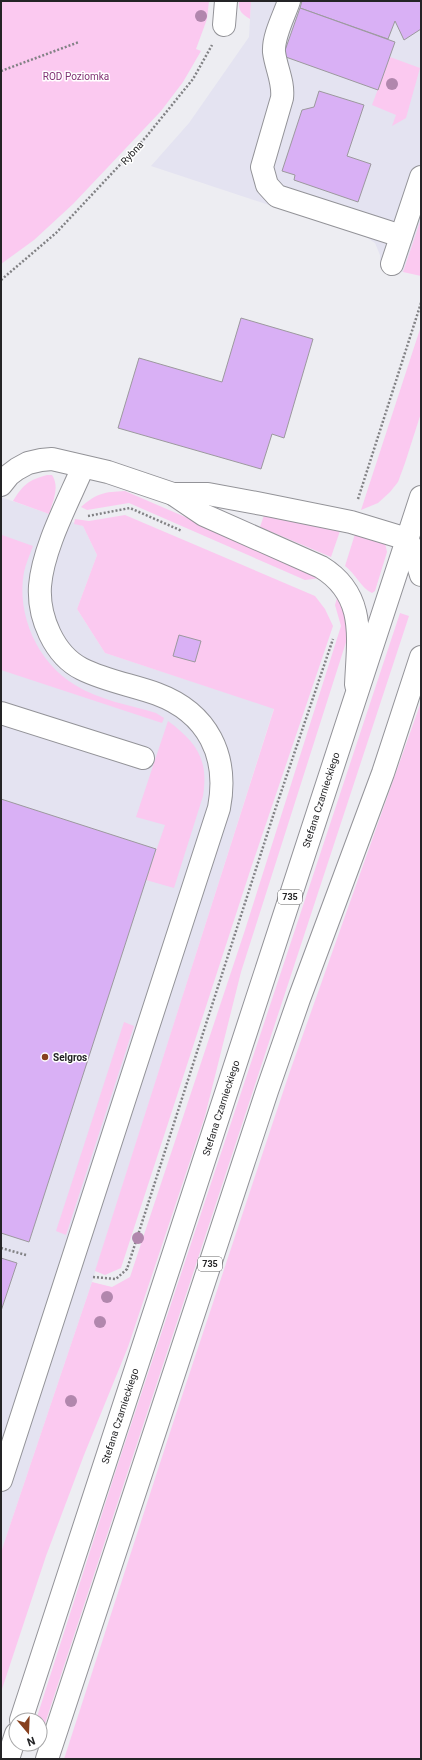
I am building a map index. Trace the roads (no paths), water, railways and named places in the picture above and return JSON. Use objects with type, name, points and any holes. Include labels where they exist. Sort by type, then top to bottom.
[{"type":"main road","points":[[224,25],[226,1]]},
{"type":"main road","points":[[289,1],[274,50],[283,91],[262,166],[267,185],[277,196],[401,236]]},
{"type":"main road","points":[[392,264],[421,177]]},
{"type":"main road","points":[[1,485],[9,475],[28,463],[52,459],[133,479],[173,494],[204,516],[321,567],[334,575],[351,596],[358,622],[356,694]]},
{"type":"main road","points":[[1,1480],[216,815],[222,784],[221,770],[211,738],[205,728],[185,709],[157,694],[112,681],[80,668],[62,652],[54,641],[43,616],[40,587],[43,570],[49,548],[83,467]]},
{"type":"main road","points":[[173,494],[208,494],[262,504],[351,522],[407,539],[414,552],[421,575]]},
{"type":"main road","name":"Stefana Czarnieckiego","points":[[23,1712],[421,497]]},
{"type":"main road","name":"735","points":[[47,1759],[267,1091],[382,773],[421,657]]},
{"type":"main road","points":[[1,713],[143,758]]},
{"type":"main road","points":[[1,1746],[32,1684]]},
{"type":"place","name":"Selgros","points":[[45,1057]]},
{"type":"park label","name":"ROD Poziomka","points":[[76,76]]}]
